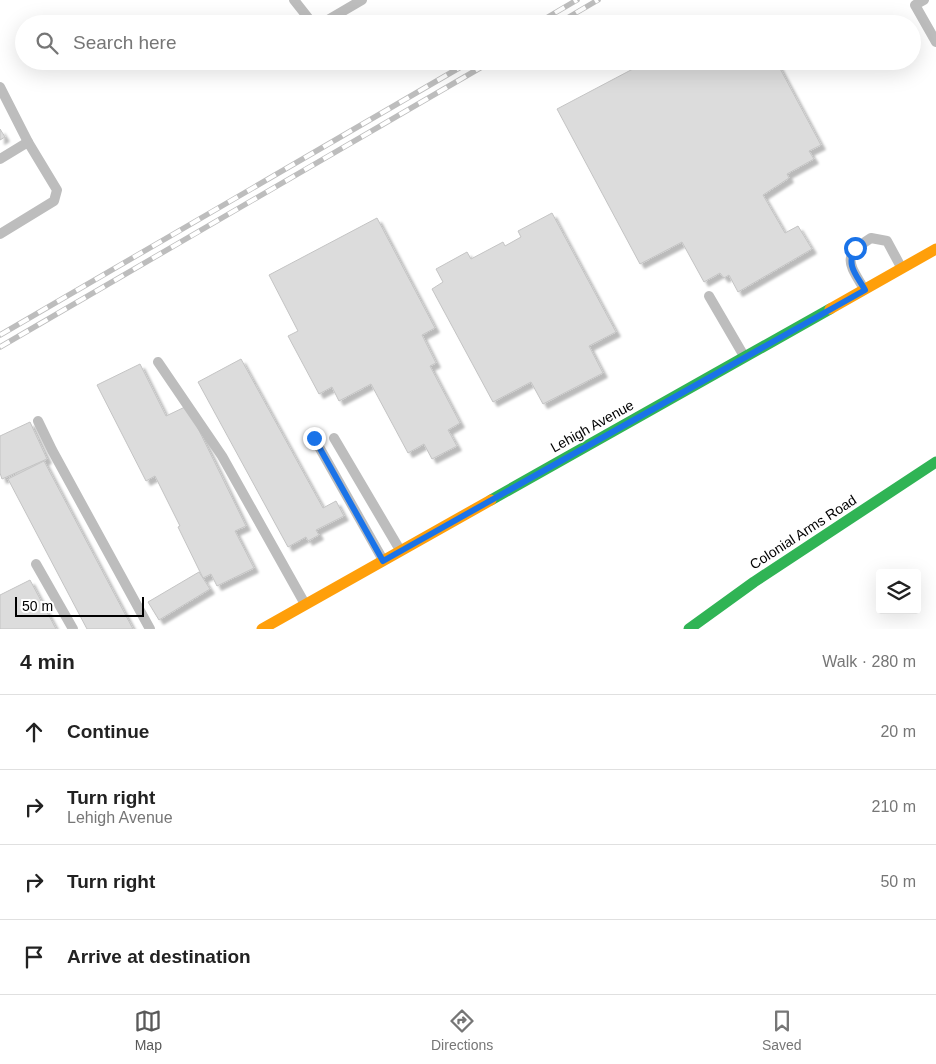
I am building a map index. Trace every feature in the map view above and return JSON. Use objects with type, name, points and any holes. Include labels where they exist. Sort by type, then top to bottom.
[{"type":"street","name":"Lehigh Avenue","points":[[262,629],[936,249]]},
{"type":"street","name":"Colonial Arms Road","points":[[690,629],[754,582],[936,462]]},
{"type":"lane","points":[[294,0],[306,15]]},
{"type":"lane","points":[[337,15],[362,0]]},
{"type":"lane","points":[[921,15],[915,5],[924,0]]},
{"type":"lane","points":[[921,16],[936,42]]},
{"type":"lane","points":[[0,87],[28,142],[57,190],[54,202],[0,234]]},
{"type":"lane","points":[[0,159],[28,142]]},
{"type":"lane","points":[[865,290],[850,265],[855,248],[871,238],[887,241],[901,268]]},
{"type":"lane","points":[[709,296],[744,357]]},
{"type":"lane","points":[[158,362],[222,456],[306,604]]},
{"type":"lane","points":[[38,421],[150,629]]},
{"type":"lane","points":[[314,438],[383,561]]},
{"type":"lane","points":[[334,438],[401,551]]},
{"type":"lane","points":[[36,564],[73,629]]},
{"type":"building","points":[[631,70],[781,70],[821,145],[809,151],[814,159],[787,174],[789,178],[763,195],[785,233],[798,226],[812,249],[738,292],[729,275],[724,278],[720,273],[704,282],[682,242],[640,264],[557,109]]},
{"type":"building","points":[[0,129],[5,137],[0,140]]},
{"type":"building","points":[[552,213],[616,332],[589,346],[603,373],[543,404],[531,382],[493,402],[432,289],[443,282],[436,269],[467,252],[471,259],[503,242],[505,246],[521,237],[518,231]]},
{"type":"building","points":[[377,218],[435,328],[422,335],[436,363],[430,366],[460,423],[448,430],[457,446],[432,459],[424,444],[408,453],[371,384],[339,401],[332,387],[319,394],[288,336],[298,331],[269,275]]},
{"type":"building","points":[[241,359],[323,508],[336,501],[344,516],[316,530],[319,535],[308,541],[306,537],[288,547],[198,382]]},
{"type":"building","points":[[140,364],[166,416],[187,406],[246,526],[235,531],[254,568],[217,586],[211,574],[203,578],[155,476],[146,481],[97,385]]},
{"type":"building","points":[[30,422],[47,459],[2,479],[0,473],[0,436]]},
{"type":"building","points":[[44,461],[133,629],[87,629],[8,479]]},
{"type":"building","points":[[199,572],[210,589],[159,620],[148,602]]},
{"type":"building","points":[[30,580],[56,629],[0,629],[0,595]]},
{"type":"railway","points":[[551,15],[577,0]]},
{"type":"railway","points":[[572,15],[598,0]]},
{"type":"railway","points":[[0,335],[456,70]]},
{"type":"railway","points":[[0,347],[477,70]]},
{"type":"traffic: fast","points":[[491,500],[830,309]]},
{"type":"traffic: fast","points":[[689,629],[754,582],[936,462]]},
{"type":"traffic: slow","points":[[830,309],[936,249]]},
{"type":"traffic: slow","points":[[262,629],[491,500]]},
{"type":"route","points":[[314,438],[383,561],[865,290],[850,265],[855,248]]}]
